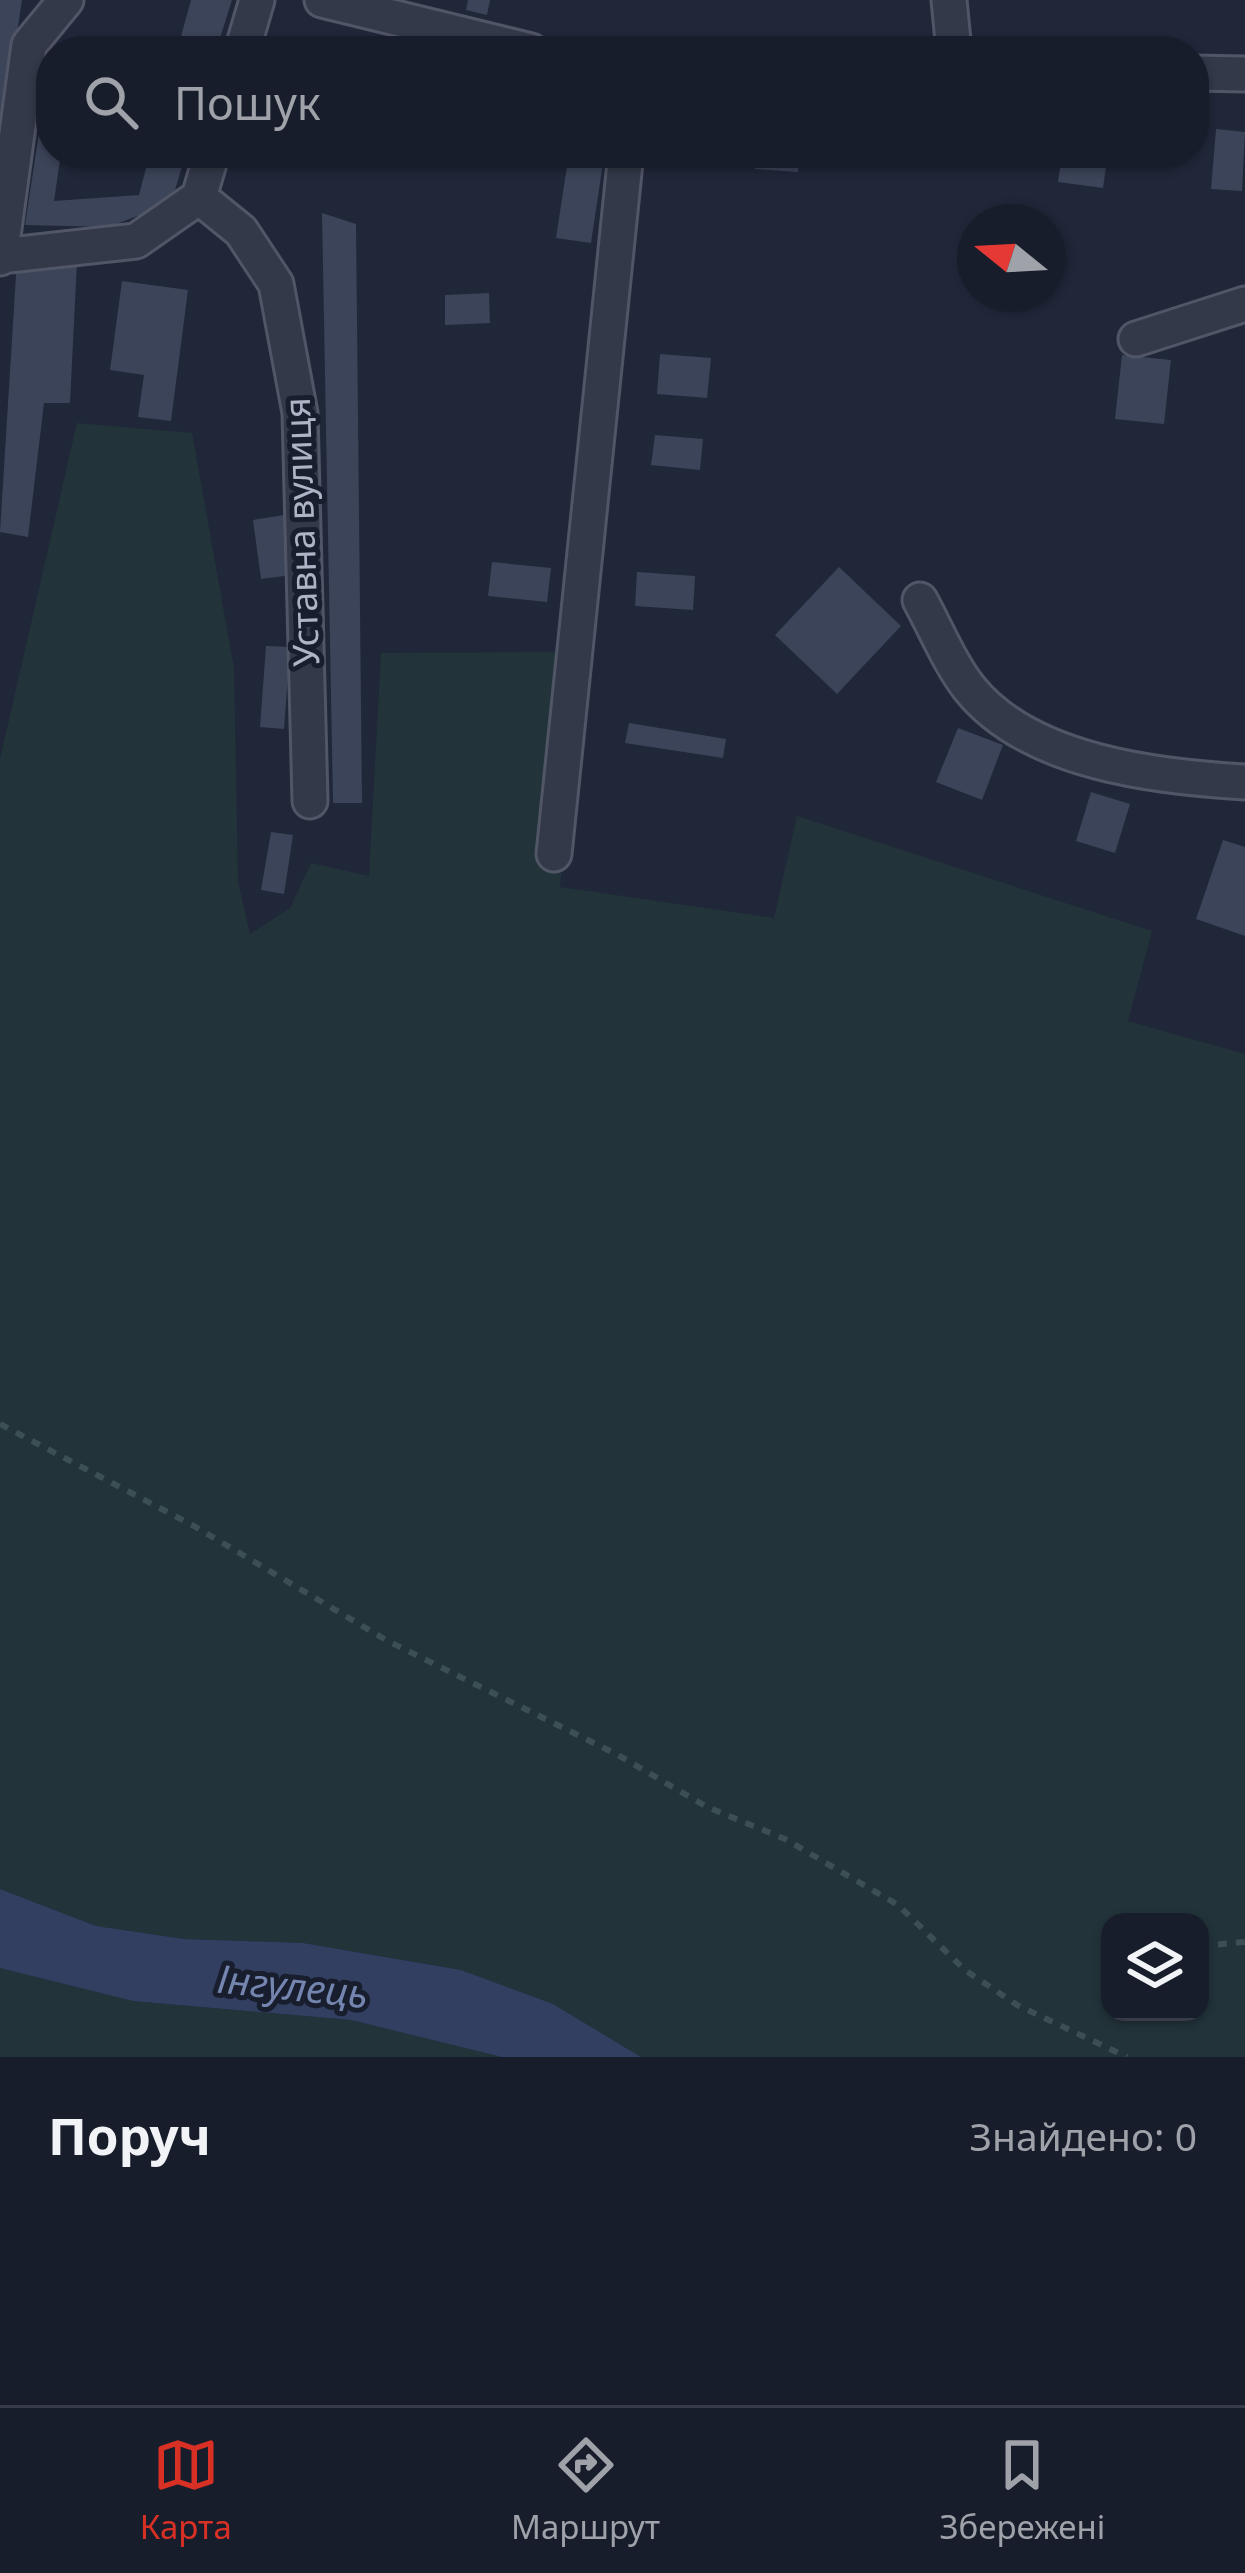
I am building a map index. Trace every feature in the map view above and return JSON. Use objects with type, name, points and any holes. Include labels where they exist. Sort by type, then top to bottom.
[{"type":"street","points":[[36,36],[66,0]]},
{"type":"street","points":[[246,36],[257,0]]},
{"type":"street","points":[[322,0],[470,36]]},
{"type":"street","points":[[950,0],[953,36]]},
{"type":"street","points":[[36,36],[29,45],[0,256],[136,241],[199,197],[208,168]]},
{"type":"street","points":[[1209,73],[1245,74]]},
{"type":"street","points":[[554,854],[624,168]]},
{"type":"street","name":"Уставна вулиця","points":[[199,197],[241,231],[276,284],[300,413],[310,801]]},
{"type":"street","points":[[1136,339],[1245,304]]},
{"type":"street","points":[[920,600],[971,690],[1012,724],[1082,757],[1143,772],[1245,782]]},
{"type":"path","points":[[0,1424],[194,1526],[386,1640],[618,1755],[707,1807],[785,1839],[898,1905],[965,1970],[1017,2005],[1127,2057]]},
{"type":"path","points":[[1209,1945],[1245,1942]]},
{"type":"shaded area","points":[[77,423],[192,433],[234,668],[238,881],[250,934],[290,908],[311,863],[369,876],[381,653],[581,652],[560,887],[774,918],[797,816],[1152,931],[1128,1021],[1245,1054],[1245,2057],[641,2057],[553,2004],[461,1970],[303,1943],[184,1939],[96,1926],[0,1889],[0,759]]},
{"type":"shaded area","points":[[0,1968],[133,2001],[351,2020],[502,2057],[0,2057]]},
{"type":"water","name":"Інгулець","points":[[0,1889],[96,1926],[184,1939],[303,1943],[461,1970],[553,2004],[641,2057],[502,2057],[351,2020],[133,2001],[0,1968]]},
{"type":"building","points":[[0,0],[22,0],[3,125],[0,125]]},
{"type":"building","points":[[191,0],[232,0],[221,36],[181,36]]},
{"type":"building","points":[[468,0],[490,0],[487,15],[466,10]]},
{"type":"building","points":[[1216,129],[1245,132],[1242,191],[1211,189]]},
{"type":"building","points":[[36,153],[36,168],[59,168],[54,201],[139,195],[146,168],[182,168],[175,190],[148,212],[108,227],[25,225]]},
{"type":"building","points":[[567,168],[602,168],[591,243],[556,238]]},
{"type":"building","points":[[755,168],[798,168],[798,172]]},
{"type":"building","points":[[1060,168],[1106,168],[1103,188],[1058,182]]},
{"type":"building","points":[[322,213],[356,224],[362,803],[333,803]]},
{"type":"building","points":[[17,259],[77,261],[70,403],[44,403],[28,537],[0,532]]},
{"type":"building","points":[[122,281],[188,290],[171,421],[138,417],[144,375],[110,370]]},
{"type":"building","points":[[489,293],[490,323],[445,325],[445,295]]},
{"type":"building","points":[[660,354],[711,358],[707,398],[657,394]]},
{"type":"building","points":[[1122,355],[1171,360],[1164,424],[1115,419]]},
{"type":"building","points":[[655,435],[703,439],[700,470],[651,465]]},
{"type":"building","points":[[284,515],[292,575],[261,579],[253,520]]},
{"type":"building","points":[[492,562],[551,568],[547,602],[488,596]]},
{"type":"building","points":[[839,567],[901,626],[837,694],[775,635]]},
{"type":"building","points":[[637,572],[695,576],[693,610],[635,606]]},
{"type":"building","points":[[266,646],[290,647],[284,729],[260,727]]},
{"type":"building","points":[[629,723],[726,739],[723,758],[625,743]]},
{"type":"building","points":[[958,728],[1003,745],[982,800],[936,782]]},
{"type":"building","points":[[1091,792],[1130,804],[1115,853],[1076,841]]},
{"type":"building","points":[[271,832],[293,835],[284,894],[261,890]]},
{"type":"building","points":[[1223,840],[1245,847],[1245,936],[1196,919]]}]
